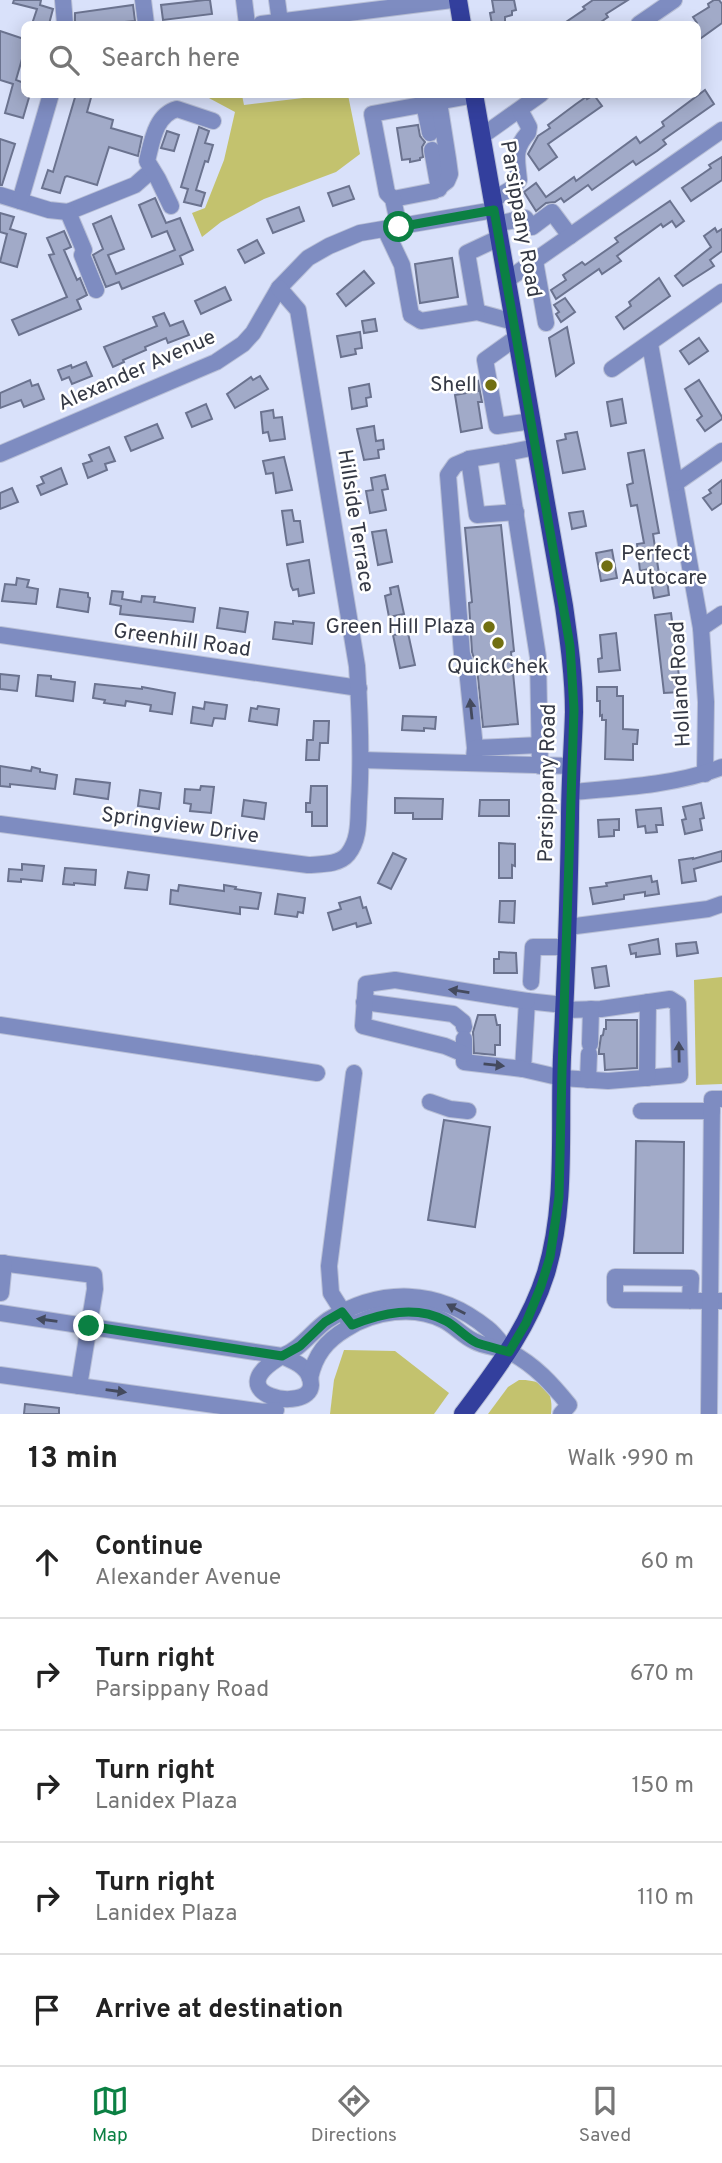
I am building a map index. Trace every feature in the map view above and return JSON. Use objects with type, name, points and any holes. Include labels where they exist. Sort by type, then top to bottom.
[{"type":"main road","points":[[458,0],[462,21]]},
{"type":"main road","name":"Parsippany Road","points":[[463,1414],[509,1352],[534,1304],[550,1257],[559,1197],[574,709],[570,646],[476,98]]},
{"type":"street","points":[[63,0],[65,21]]},
{"type":"street","points":[[143,0],[146,21]]},
{"type":"street","points":[[244,0],[247,21]]},
{"type":"street","points":[[277,0],[280,21]]},
{"type":"street","points":[[288,21],[452,0]]},
{"type":"street","points":[[643,21],[674,0]]},
{"type":"street","points":[[20,201],[50,98]]},
{"type":"street","points":[[459,98],[372,114],[387,193],[393,199],[392,228],[411,315],[421,321],[477,312],[516,329],[485,360],[494,413],[497,426],[532,421]]},
{"type":"street","points":[[482,136],[536,98]]},
{"type":"street","points":[[430,133],[432,103]]},
{"type":"street","points":[[393,199],[439,189],[450,174],[432,103]]},
{"type":"street","points":[[171,206],[147,161],[154,132],[165,115],[177,109],[213,121]]},
{"type":"street","points":[[477,312],[467,253],[520,180],[516,155],[518,145],[528,133],[528,127],[520,110]]},
{"type":"street","points":[[507,280],[722,130]]},
{"type":"street","points":[[432,150],[439,189]]},
{"type":"street","points":[[0,195],[57,212],[68,212],[135,185],[152,170]]},
{"type":"street","points":[[68,212],[84,250],[82,255],[96,290]]},
{"type":"street","points":[[495,218],[524,218],[528,230],[552,212],[570,236]]},
{"type":"street","name":"Alexander Avenue","points":[[0,454],[230,354],[253,333],[279,288],[308,258],[329,246],[360,233],[495,218]]},
{"type":"street","points":[[536,261],[546,323]]},
{"type":"street","name":"Hillside Terrace","points":[[279,288],[299,310],[359,688],[362,761],[357,833],[350,851]]},
{"type":"street","points":[[612,369],[722,292]]},
{"type":"street","name":"Holland Road","points":[[650,344],[701,628],[706,702],[705,774]]},
{"type":"street","points":[[474,756],[467,669],[462,654],[448,475],[455,465],[469,460],[536,447]]},
{"type":"street","points":[[676,483],[722,451]]},
{"type":"street","points":[[506,453],[538,657],[540,766]]},
{"type":"street","points":[[469,460],[477,515],[516,512]]},
{"type":"street","points":[[701,628],[722,614]]},
{"type":"street","name":"Greenhill Road","points":[[0,635],[359,688]]},
{"type":"street","points":[[362,761],[474,756],[540,745]]},
{"type":"street","points":[[474,756],[540,766],[572,766]]},
{"type":"street","points":[[571,792],[645,784],[705,774],[722,767]]},
{"type":"street","name":"Springview Drive","points":[[0,824],[308,865],[332,863],[342,859],[350,851]]},
{"type":"street","points":[[568,927],[708,909],[722,904]]},
{"type":"street","points":[[531,982],[533,947],[567,947]]},
{"type":"street","points":[[364,1002],[453,1014],[463,1022],[464,1040],[464,1062],[588,1080],[680,1075],[678,1004],[670,999],[591,1009],[395,981],[366,984],[364,1002],[363,1026],[445,1046],[464,1040]]},
{"type":"street","points":[[523,1069],[527,1001]]},
{"type":"street","points":[[647,1078],[648,1002]]},
{"type":"street","points":[[588,1080],[591,1009]]},
{"type":"street","points":[[0,1025],[317,1073]]},
{"type":"street","points":[[347,1318],[331,1293],[329,1266],[354,1073]]},
{"type":"street","points":[[430,1102],[450,1109],[468,1111]]},
{"type":"street","points":[[641,1111],[717,1105],[716,1301],[709,1414]]},
{"type":"street","points":[[1,1293],[2,1263],[94,1275],[95,1289],[79,1386]]},
{"type":"street","points":[[286,1411],[264,1402],[259,1382],[264,1368],[300,1346],[325,1322],[347,1318],[388,1297],[405,1295],[434,1299],[458,1309],[488,1329],[509,1352],[537,1369],[569,1411]]},
{"type":"street","points":[[690,1301],[716,1301]]},
{"type":"street","points":[[0,1313],[282,1356],[303,1366],[311,1385],[303,1404],[286,1411],[264,1412],[0,1375]]},
{"type":"street","points":[[310,1378],[322,1348],[347,1318]]},
{"type":"shaded area","points":[[209,98],[243,98],[244,105],[304,98],[349,98],[360,154],[336,172],[264,199],[221,222],[202,237],[192,213],[205,208],[224,160],[235,112]]},
{"type":"shaded area","points":[[722,977],[722,1084],[696,1085],[694,980]]},
{"type":"shaded area","points":[[344,1350],[395,1351],[449,1393],[434,1414],[330,1414],[334,1380]]},
{"type":"shaded area","points":[[519,1380],[534,1381],[545,1387],[550,1398],[551,1414],[488,1414],[508,1387]]},
{"type":"building","points":[[14,0],[41,0],[40,5],[53,9],[50,21],[33,21],[37,9],[13,3]]},
{"type":"building","points":[[210,0],[212,14],[163,20],[161,5]]},
{"type":"building","points":[[492,0],[514,0],[516,10],[505,17],[505,21],[491,21],[490,13],[494,12]]},
{"type":"building","points":[[593,0],[628,0],[606,14],[608,17],[602,21],[567,21],[585,9],[583,7]]},
{"type":"building","points":[[719,0],[722,4],[722,23],[701,38],[701,21],[696,21],[693,17],[709,7],[708,4]]},
{"type":"building","points":[[133,5],[135,21],[75,21],[75,13]]},
{"type":"building","points":[[0,31],[21,38],[21,62],[16,80],[21,82],[21,98],[29,98],[23,118],[5,113],[13,84],[0,80]]},
{"type":"building","points":[[705,90],[714,104],[663,140],[666,144],[657,151],[636,165],[633,161],[592,190],[588,185],[564,202],[561,198],[546,203],[536,211],[524,192],[536,183],[546,197],[574,177],[576,181],[636,137],[640,143],[664,126],[662,122],[694,98],[701,98],[701,93]]},
{"type":"building","points":[[75,98],[91,98],[87,112],[113,120],[111,128],[142,137],[138,156],[109,147],[97,185],[67,176],[60,193],[42,188],[48,170],[53,172]]},
{"type":"building","points":[[585,98],[596,98],[602,106],[548,144],[557,157],[539,170],[528,154],[538,136],[550,128],[548,125]]},
{"type":"building","points":[[418,125],[420,136],[425,142],[422,147],[423,157],[410,162],[410,159],[402,160],[397,128]]},
{"type":"building","points":[[199,127],[209,131],[205,143],[213,145],[196,190],[205,193],[201,206],[184,202],[188,189],[181,187]]},
{"type":"building","points":[[167,131],[179,135],[174,151],[161,148]]},
{"type":"building","points":[[0,139],[15,144],[2,185],[0,185]]},
{"type":"building","points":[[722,157],[722,180],[691,201],[682,188]]},
{"type":"building","points":[[349,186],[354,199],[333,206],[328,193]]},
{"type":"building","points":[[155,198],[166,223],[180,218],[193,250],[180,256],[183,264],[122,289],[119,282],[106,287],[93,255],[103,249],[93,224],[111,216],[124,249],[108,255],[116,274],[175,250],[167,231],[152,237],[139,205]]},
{"type":"building","points":[[670,201],[684,221],[676,227],[672,221],[663,227],[661,224],[617,256],[621,261],[602,274],[599,269],[556,299],[551,290],[566,280],[563,275],[582,262],[585,265],[618,242],[615,238]]},
{"type":"building","points":[[299,207],[304,221],[273,233],[267,219]]},
{"type":"building","points":[[0,213],[14,217],[10,229],[26,234],[17,267],[0,262],[7,234],[0,232]]},
{"type":"building","points":[[715,228],[717,232],[722,229],[722,251],[710,260],[714,266],[683,286],[675,276],[711,247],[704,236]]},
{"type":"building","points":[[64,231],[71,247],[64,250],[87,295],[77,300],[81,309],[19,335],[12,320],[67,297],[49,255],[54,254],[47,238]]},
{"type":"building","points":[[257,240],[264,253],[245,263],[238,250]]},
{"type":"building","points":[[452,258],[458,297],[420,303],[415,264]]},
{"type":"building","points":[[364,271],[374,283],[346,306],[337,294]]},
{"type":"building","points":[[659,278],[670,296],[624,329],[616,317],[631,306],[629,302]]},
{"type":"building","points":[[225,287],[231,300],[201,314],[195,301]]},
{"type":"building","points":[[565,298],[575,312],[561,322],[554,305]]},
{"type":"building","points":[[164,313],[170,326],[183,321],[189,335],[168,343],[166,338],[145,347],[146,350],[113,367],[104,347],[157,326],[153,317]]},
{"type":"building","points":[[375,319],[377,331],[364,333],[362,321]]},
{"type":"building","points":[[567,327],[574,363],[556,376],[549,338]]},
{"type":"building","points":[[360,332],[362,348],[355,349],[356,354],[341,357],[337,336]]},
{"type":"building","points":[[699,338],[708,351],[689,364],[680,351]]},
{"type":"building","points":[[86,362],[92,376],[72,384],[69,377],[62,380],[58,370]]},
{"type":"building","points":[[260,376],[268,389],[235,408],[227,394],[251,377],[253,380]]},
{"type":"building","points":[[30,380],[32,386],[38,384],[44,399],[24,407],[21,400],[0,408],[0,393]]},
{"type":"building","points":[[699,380],[722,417],[705,431],[697,420],[702,416],[685,389]]},
{"type":"building","points":[[478,381],[482,402],[478,402],[482,428],[461,432],[455,395],[478,391]]},
{"type":"building","points":[[369,384],[371,397],[366,398],[367,406],[352,409],[349,388]]},
{"type":"building","points":[[622,399],[626,423],[611,426],[607,402]]},
{"type":"building","points":[[206,404],[212,419],[192,427],[186,413]]},
{"type":"building","points":[[273,410],[274,418],[282,417],[285,439],[270,441],[268,432],[263,433],[261,412]]},
{"type":"building","points":[[157,424],[163,438],[131,451],[125,437]]},
{"type":"building","points":[[374,426],[376,441],[383,440],[384,449],[378,450],[379,458],[364,460],[357,429]]},
{"type":"building","points":[[577,432],[585,469],[563,473],[557,441],[566,439],[565,434]]},
{"type":"building","points":[[109,447],[115,461],[105,464],[107,470],[88,478],[83,464],[92,461],[89,455]]},
{"type":"building","points":[[644,450],[659,533],[653,534],[659,574],[666,573],[669,595],[654,598],[649,569],[640,571],[637,544],[644,543],[637,505],[631,506],[627,485],[633,483],[628,453]]},
{"type":"building","points":[[284,457],[292,490],[276,493],[273,473],[266,474],[263,461]]},
{"type":"building","points":[[61,468],[67,484],[41,495],[37,486],[44,483],[41,477]]},
{"type":"building","points":[[385,475],[388,489],[382,490],[386,510],[370,513],[366,491],[373,490],[371,478]]},
{"type":"building","points":[[722,480],[722,503],[712,510],[703,498]]},
{"type":"building","points":[[12,488],[18,502],[0,509],[0,493]]},
{"type":"building","points":[[292,510],[294,521],[300,521],[303,542],[287,545],[282,511]]},
{"type":"building","points":[[583,511],[586,526],[572,529],[569,513]]},
{"type":"building","name":"Green Hill Plaza","points":[[501,525],[514,651],[511,652],[518,724],[483,727],[477,668],[472,652],[469,603],[472,602],[465,528]]},
{"type":"building","points":[[386,530],[392,562],[378,565],[372,532]]},
{"type":"building","name":"Perfect Autocare","points":[[612,550],[617,578],[601,581],[596,553]]},
{"type":"building","points":[[309,560],[314,593],[299,596],[298,589],[293,590],[291,586],[287,564]]},
{"type":"building","points":[[17,578],[29,580],[27,587],[38,589],[36,604],[2,601],[5,584],[16,585]]},
{"type":"building","points":[[398,586],[404,614],[389,617],[385,596],[391,594],[390,588]]},
{"type":"building","points":[[60,589],[88,593],[88,612],[57,607]]},
{"type":"building","points":[[112,591],[123,592],[122,599],[141,602],[142,596],[155,597],[154,602],[195,608],[193,622],[120,614],[121,606],[110,604]]},
{"type":"building","points":[[220,608],[248,612],[245,632],[217,628]]},
{"type":"building","points":[[671,613],[681,692],[664,693],[655,615]]},
{"type":"building","points":[[293,621],[314,623],[312,644],[273,639],[275,622],[293,624]]},
{"type":"building","points":[[408,633],[415,665],[400,668],[393,635]]},
{"type":"building","points":[[616,633],[620,670],[599,672],[598,659],[602,658],[600,635]]},
{"type":"building","points":[[0,674],[19,676],[17,691],[0,689]]},
{"type":"building","points":[[38,675],[75,682],[73,701],[36,696]]},
{"type":"building","points":[[95,684],[142,687],[175,693],[172,714],[150,711],[151,705],[126,701],[125,706],[104,703],[105,700],[93,698]]},
{"type":"building","points":[[597,687],[617,687],[617,696],[623,696],[623,729],[638,730],[637,744],[633,744],[633,760],[605,759],[606,720],[602,720],[602,715],[600,716]]},
{"type":"building","points":[[205,702],[227,705],[225,719],[214,718],[212,726],[191,723],[193,707],[204,709]]},
{"type":"building","points":[[258,706],[279,709],[277,725],[249,721],[251,708],[257,709]]},
{"type":"building","points":[[403,716],[436,717],[435,729],[402,730]]},
{"type":"building","points":[[314,721],[329,721],[328,743],[320,743],[319,760],[306,760],[307,740],[313,740]]},
{"type":"building","points":[[0,766],[31,771],[32,767],[40,769],[40,772],[57,775],[55,789],[10,784],[10,787],[0,786]]},
{"type":"building","points":[[76,779],[110,783],[108,799],[74,794]]},
{"type":"building","points":[[201,786],[214,787],[211,813],[190,811],[191,804],[184,803],[185,789],[200,790]]},
{"type":"building","points":[[311,786],[327,786],[327,826],[312,826],[312,812],[306,812],[306,803],[310,803]]},
{"type":"building","points":[[140,790],[161,793],[159,809],[138,806]]},
{"type":"building","points":[[395,798],[443,799],[442,819],[413,819],[413,813],[395,813]]},
{"type":"building","points":[[244,800],[266,803],[264,819],[242,816]]},
{"type":"building","points":[[480,800],[509,800],[509,816],[479,816]]},
{"type":"building","points":[[701,803],[704,818],[700,819],[702,830],[685,834],[682,820],[686,819],[683,807]]},
{"type":"building","points":[[661,808],[663,825],[656,825],[657,832],[646,833],[645,826],[638,827],[636,810]]},
{"type":"building","points":[[619,819],[619,830],[614,830],[614,836],[599,837],[598,820]]},
{"type":"building","points":[[499,843],[515,844],[512,878],[499,878]]},
{"type":"building","points":[[722,851],[722,861],[694,869],[696,881],[682,883],[679,860]]},
{"type":"building","points":[[393,853],[406,859],[391,889],[378,883]]},
{"type":"building","points":[[22,864],[44,866],[42,881],[8,881],[9,869],[22,870]]},
{"type":"building","points":[[65,868],[96,870],[95,885],[63,884]]},
{"type":"building","points":[[128,872],[149,875],[147,890],[125,888]]},
{"type":"building","points":[[651,876],[652,882],[657,881],[659,894],[645,896],[645,892],[624,895],[624,899],[593,904],[590,888]]},
{"type":"building","points":[[179,885],[224,891],[224,885],[261,893],[258,909],[240,907],[240,914],[170,904],[171,890],[178,891]]},
{"type":"building","points":[[278,894],[305,898],[303,913],[298,912],[297,917],[275,914]]},
{"type":"building","points":[[360,897],[371,923],[357,927],[356,923],[333,930],[328,913],[341,909],[339,903]]},
{"type":"building","points":[[500,901],[515,901],[514,923],[499,922]]},
{"type":"building","points":[[658,939],[660,954],[636,957],[636,953],[631,954],[629,945]]},
{"type":"building","points":[[696,942],[698,953],[677,956],[676,944]]},
{"type":"building","points":[[499,952],[516,953],[517,973],[494,973],[494,959],[499,959]]},
{"type":"building","points":[[606,966],[609,986],[595,988],[592,968]]},
{"type":"building","points":[[478,1015],[495,1015],[497,1025],[500,1025],[500,1045],[495,1045],[495,1055],[474,1053],[473,1032]]},
{"type":"building","points":[[606,1020],[637,1020],[637,1068],[605,1070],[604,1054],[599,1054],[599,1050]]},
{"type":"building","points":[[444,1120],[490,1127],[475,1227],[428,1220]]},
{"type":"building","points":[[636,1141],[684,1142],[683,1253],[634,1253]]},
{"type":"building","points":[[25,1404],[59,1408],[59,1414],[24,1414]]},
{"type":"place","name":"Shell","points":[[491,385]]},
{"type":"place","name":"Perfect Autocare","points":[[607,566]]},
{"type":"place","name":"Green Hill Plaza","points":[[489,627]]},
{"type":"place","name":"QuickChek","points":[[498,643]]},
{"type":"route","points":[[89,1326],[282,1356],[300,1346],[325,1322],[342,1312],[352,1325],[382,1314],[401,1311],[441,1319],[474,1342],[509,1352],[526,1323],[546,1272],[559,1197],[561,1155],[574,709],[570,646],[494,210],[399,227]]}]
